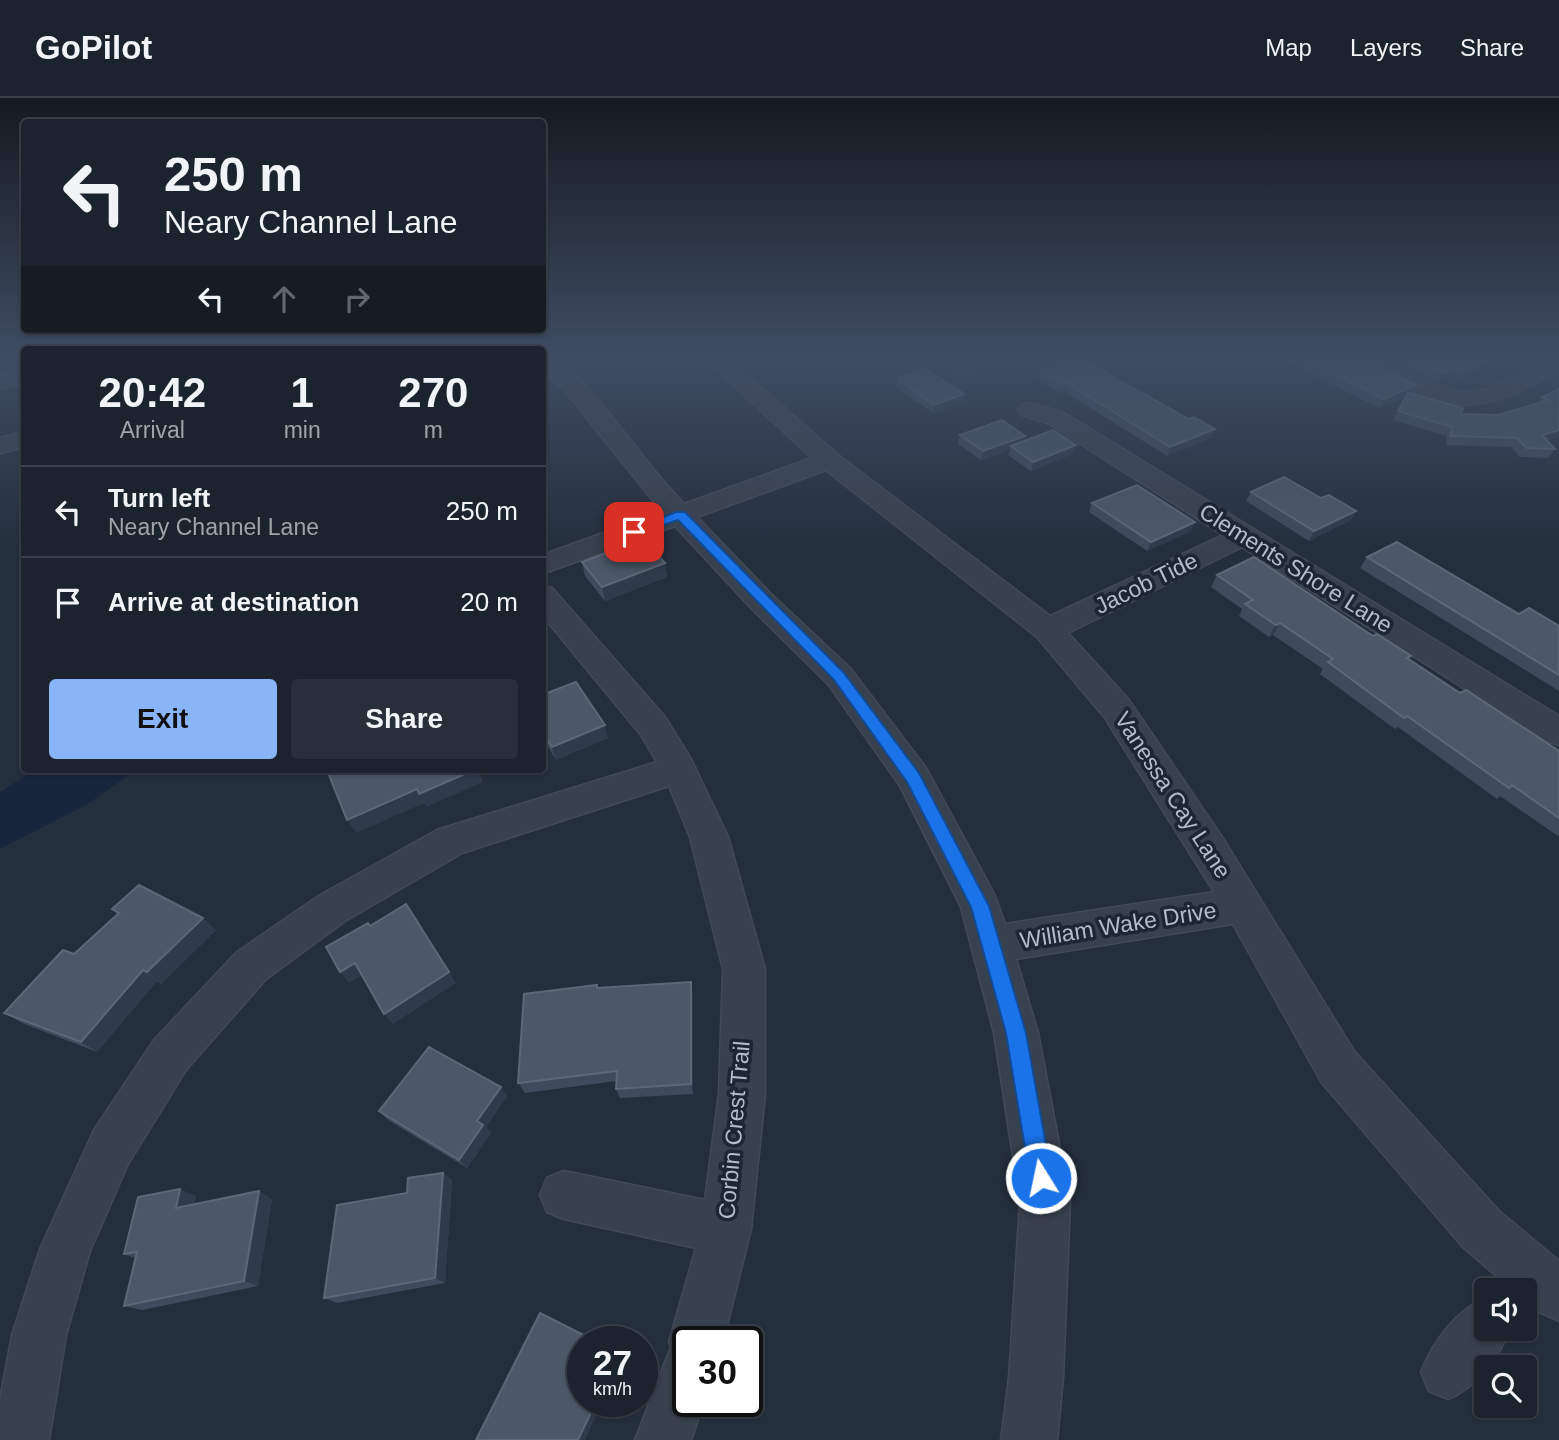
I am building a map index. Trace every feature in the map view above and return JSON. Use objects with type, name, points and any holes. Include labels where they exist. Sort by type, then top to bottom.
[{"type":"street","points":[[602,421],[649,482],[839,676],[914,778],[980,906],[1016,1033],[1045,1202],[1030,1440]]},
{"type":"street","name":"Vanessa Cay Lane","points":[[785,421],[829,460],[1048,630],[1117,709],[1244,905],[1338,1067],[1527,1278]]},
{"type":"street","name":"Clements Shore Lane","points":[[1060,421],[1559,732]]},
{"type":"street","points":[[0,446],[21,440]]},
{"type":"street","points":[[546,564],[829,460]]},
{"type":"street","name":"Jacob Tide","points":[[1048,630],[1244,536]]},
{"type":"street","name":"Corbin Crest Trail","points":[[546,599],[653,726],[679,769],[709,836],[744,969],[742,1094],[726,1229],[700,1326]]},
{"type":"street","points":[[21,1440],[39,1335],[65,1249],[111,1147],[170,1055],[251,966],[331,909],[391,872],[450,841],[679,769]]},
{"type":"street","name":"William Wake Drive","points":[[991,945],[1244,905]]},
{"type":"street","points":[[564,1195],[726,1229]]},
{"type":"street","points":[[1448,1372],[1474,1339]]},
{"type":"street","points":[[663,1440],[672,1414]]},
{"type":"water","points":[[30,773],[133,773],[86,805],[0,849],[0,792]]},
{"type":"building","points":[[1003,421],[1025,436],[983,451],[960,435]]},
{"type":"building","points":[[1128,421],[1200,421],[1215,429],[1170,447]]},
{"type":"building","points":[[1430,421],[1559,421],[1559,430],[1542,435],[1555,449],[1527,448],[1517,438],[1451,436],[1452,427]]},
{"type":"building","points":[[1053,430],[1076,445],[1033,462],[1011,446]]},
{"type":"building","points":[[1284,477],[1321,498],[1329,495],[1356,511],[1314,531],[1251,492]]},
{"type":"building","points":[[1137,485],[1195,522],[1151,542],[1092,503]]},
{"type":"building","points":[[644,539],[665,563],[602,587],[582,562]]},
{"type":"building","points":[[1397,542],[1519,614],[1529,608],[1559,626],[1559,675],[1367,557]]},
{"type":"building","points":[[1254,557],[1373,636],[1377,634],[1411,656],[1407,658],[1460,693],[1466,690],[1559,751],[1559,818],[1512,785],[1509,788],[1407,716],[1404,718],[1328,662],[1333,659],[1280,623],[1276,625],[1245,604],[1253,600],[1217,575]]},
{"type":"building","points":[[576,682],[605,725],[552,747],[546,737],[546,693]]},
{"type":"building","points":[[328,773],[467,773],[419,794],[417,789],[347,820]]},
{"type":"building","points":[[139,885],[203,918],[147,972],[143,970],[81,1042],[4,1013],[63,950],[74,954],[119,913],[112,909]]},
{"type":"building","points":[[406,904],[449,972],[384,1014],[355,963],[340,972],[326,947],[368,923],[370,926]]},
{"type":"building","points":[[691,982],[691,1084],[616,1089],[617,1071],[518,1083],[524,994],[597,985],[597,988]]},
{"type":"building","points":[[429,1047],[501,1087],[477,1121],[483,1125],[459,1160],[379,1111]]},
{"type":"building","points":[[443,1173],[435,1278],[324,1298],[337,1205],[407,1193],[408,1178]]},
{"type":"building","points":[[180,1189],[176,1208],[259,1191],[244,1281],[124,1306],[137,1252],[124,1254],[138,1197]]},
{"type":"building","points":[[540,1313],[567,1327],[567,1417],[589,1417],[578,1440],[476,1440]]},
{"type":"route","points":[[634,532],[680,515],[761,601],[839,676],[914,778],[980,906],[1016,1033],[1041,1178]]}]
